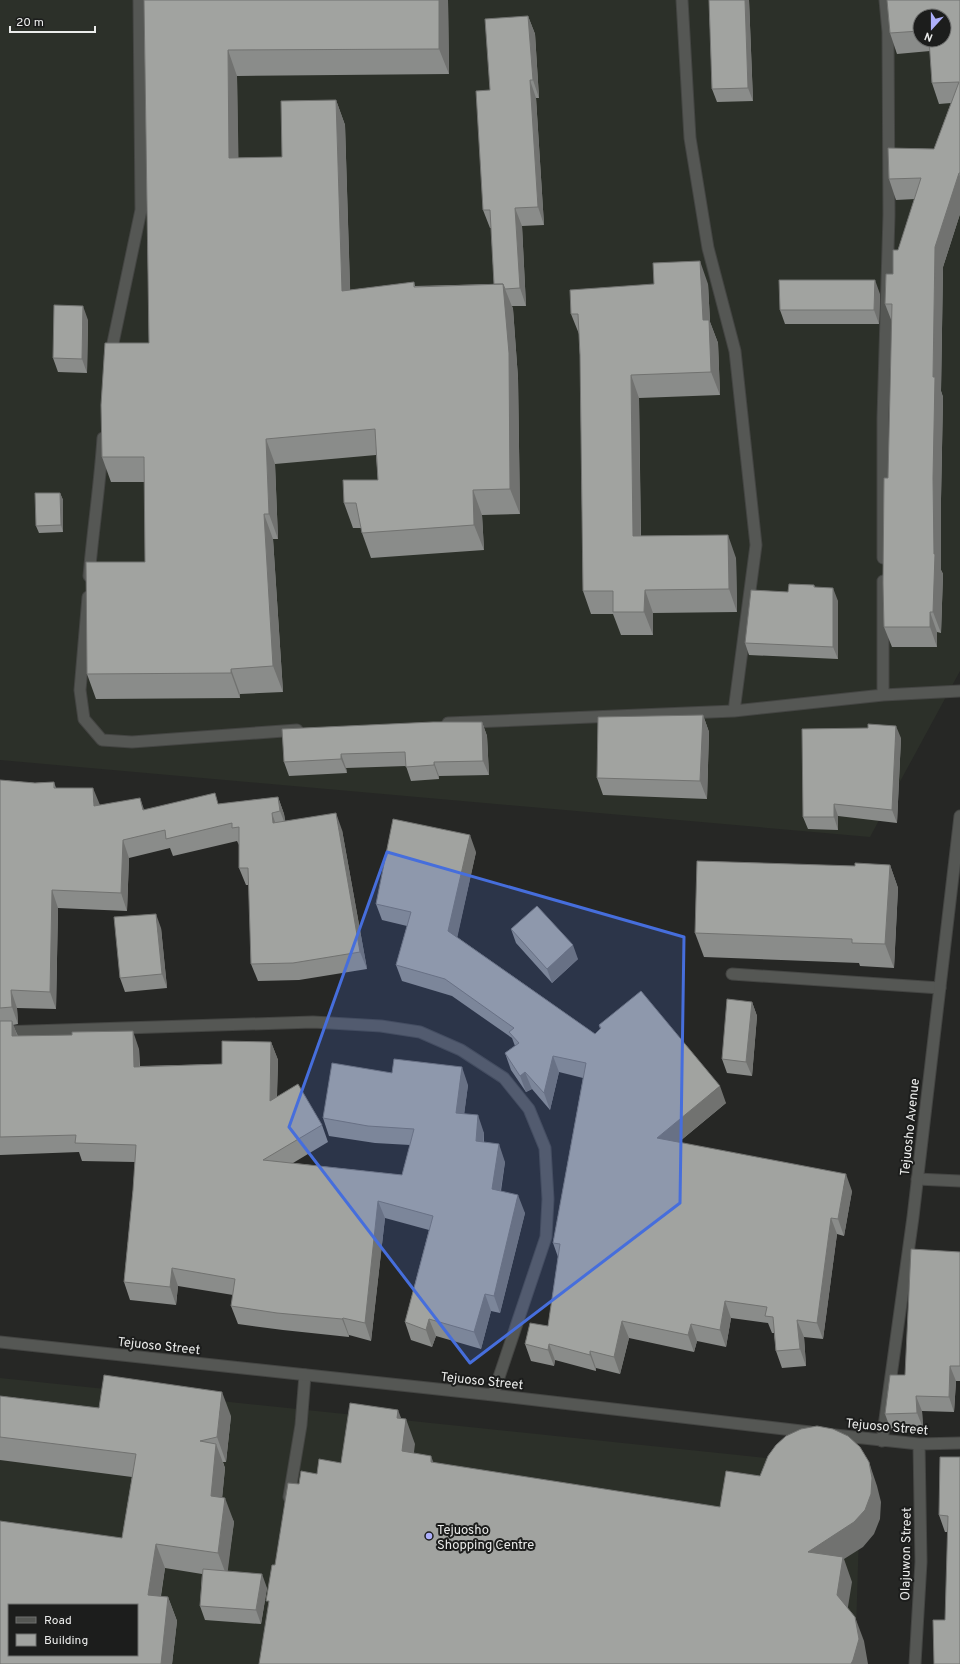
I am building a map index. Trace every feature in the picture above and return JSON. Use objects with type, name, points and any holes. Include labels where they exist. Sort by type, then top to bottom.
[{"type":"street","points":[[107,370],[141,210],[138,0]]},
{"type":"street","points":[[682,0],[690,138],[708,248],[735,351],[756,545],[734,711]]},
{"type":"street","points":[[883,695],[883,418],[889,215],[888,32],[885,0]]},
{"type":"street","points":[[103,426],[100,482],[93,529],[80,690],[84,719],[102,740],[132,742],[307,730]]},
{"type":"street","points":[[440,723],[734,711],[883,695],[960,691]]},
{"type":"street","name":"Tejuosho Avenue","points":[[882,1441],[917,1178],[960,816]]},
{"type":"street","points":[[732,974],[940,988]]},
{"type":"street","points":[[0,1032],[313,1022],[381,1026],[420,1032],[461,1050],[504,1078],[529,1109],[545,1148],[548,1199],[546,1236],[493,1395]]},
{"type":"street","points":[[917,1178],[960,1181]]},
{"type":"street","name":"Tejuoso Street","points":[[0,1342],[493,1395],[882,1441],[919,1444],[960,1443]]},
{"type":"street","points":[[287,1510],[301,1425],[305,1375]]},
{"type":"street","name":"Olajuwon Street","points":[[915,1664],[921,1562],[919,1444]]},
{"type":"highlighted area","points":[[387,852],[684,937],[680,1203],[470,1363],[289,1127]]},
{"type":"shaded area","points":[[0,0],[960,0],[960,671],[870,837],[0,760]]},
{"type":"shaded area","name":"Tejuosho Shopping Centre","points":[[0,1378],[861,1468],[855,1664],[0,1664]]},
{"type":"building","points":[[144,0],[439,0],[439,49],[228,50],[229,158],[282,157],[281,101],[336,100],[342,291],[414,282],[414,287],[503,284],[509,353],[510,489],[473,490],[474,525],[362,533],[356,503],[344,503],[343,480],[378,480],[375,429],[266,439],[269,514],[264,514],[273,666],[231,669],[231,673],[87,674],[86,562],[145,562],[144,457],[102,457],[101,405],[105,343],[149,343]]},
{"type":"building","points":[[709,0],[745,0],[748,88],[712,89]]},
{"type":"building","points":[[887,0],[960,0],[960,173],[935,247],[933,478],[935,554],[933,612],[930,612],[930,627],[884,627],[884,478],[888,478],[892,304],[885,304],[886,274],[893,274],[893,250],[898,250],[921,178],[889,179],[888,148],[934,149],[959,82],[932,83],[930,48],[952,48],[952,8],[912,8],[912,32],[890,33]]},
{"type":"building","points":[[528,16],[533,80],[530,80],[538,207],[515,208],[520,288],[505,289],[503,284],[494,284],[490,210],[483,210],[476,91],[490,90],[485,19]]},
{"type":"building","points":[[700,261],[703,320],[709,320],[711,372],[631,375],[633,536],[728,535],[729,589],[645,590],[644,612],[613,612],[613,591],[583,591],[580,355],[578,314],[571,314],[570,290],[654,284],[653,263]]},
{"type":"building","points":[[779,280],[875,280],[874,310],[780,310]]},
{"type":"building","points":[[54,305],[83,306],[82,359],[53,358]]},
{"type":"building","points":[[35,493],[60,493],[61,525],[36,526]]},
{"type":"building","points":[[789,584],[814,585],[814,587],[833,588],[833,647],[745,643],[751,590],[788,592]]},
{"type":"building","points":[[703,715],[700,781],[597,778],[598,717]]},
{"type":"building","points":[[433,722],[482,722],[483,761],[434,762],[434,765],[406,767],[405,752],[341,754],[341,759],[284,762],[282,729]]},
{"type":"building","points":[[868,724],[896,726],[892,810],[834,804],[834,817],[803,817],[802,729],[868,728]]},
{"type":"building","points":[[0,780],[35,783],[54,782],[54,788],[93,788],[94,806],[140,798],[143,810],[215,793],[218,804],[278,797],[280,811],[272,813],[273,823],[336,813],[360,952],[293,963],[251,964],[248,868],[239,868],[239,827],[232,828],[232,823],[166,839],[165,830],[123,840],[121,893],[52,890],[50,992],[11,990],[12,1007],[0,1008]]},
{"type":"building","points":[[393,819],[470,835],[448,931],[595,1034],[601,1028],[599,1025],[641,991],[720,1086],[657,1138],[846,1174],[838,1219],[831,1218],[817,1323],[797,1320],[800,1349],[776,1351],[773,1317],[765,1316],[767,1307],[725,1301],[720,1330],[691,1324],[688,1335],[622,1321],[614,1357],[590,1351],[590,1355],[549,1344],[548,1350],[525,1344],[530,1323],[548,1326],[560,1244],[553,1243],[586,1063],[553,1056],[544,1093],[525,1072],[520,1076],[505,1053],[519,1043],[509,1032],[514,1028],[445,979],[396,965],[411,912],[376,904]]},
{"type":"building","points":[[697,861],[855,866],[855,863],[890,865],[885,944],[852,943],[852,939],[695,933]]},
{"type":"building","points":[[537,906],[573,945],[547,969],[511,929]]},
{"type":"building","points":[[156,914],[162,974],[120,978],[114,917]]},
{"type":"building","points":[[727,999],[752,1002],[746,1062],[722,1059]]},
{"type":"building","points":[[0,1021],[12,1021],[12,1036],[72,1035],[72,1032],[133,1031],[134,1067],[222,1064],[222,1041],[271,1042],[270,1101],[298,1084],[322,1125],[263,1160],[402,1175],[414,1129],[368,1126],[323,1118],[332,1063],[392,1073],[394,1059],[462,1067],[456,1113],[478,1115],[476,1141],[499,1144],[492,1189],[518,1195],[494,1296],[485,1294],[474,1332],[429,1319],[426,1330],[405,1322],[433,1216],[378,1201],[365,1323],[343,1318],[277,1313],[231,1306],[235,1279],[172,1268],[170,1287],[124,1282],[136,1145],[75,1143],[76,1135],[0,1137]]},
{"type":"building","points":[[911,1249],[960,1252],[960,1366],[950,1366],[949,1397],[916,1396],[917,1413],[885,1414],[890,1375],[905,1375]]},
{"type":"building","points":[[104,1375],[222,1392],[217,1437],[200,1441],[216,1444],[211,1496],[225,1498],[218,1553],[156,1544],[148,1595],[168,1597],[161,1664],[0,1664],[0,1521],[122,1538],[136,1454],[0,1437],[0,1396],[99,1408]]},
{"type":"building","points":[[350,1403],[398,1410],[397,1418],[406,1419],[402,1451],[431,1456],[431,1462],[720,1507],[726,1471],[760,1476],[768,1456],[776,1445],[786,1436],[801,1429],[817,1426],[833,1429],[848,1436],[860,1447],[869,1462],[872,1478],[871,1494],[865,1510],[854,1522],[808,1552],[843,1557],[837,1595],[855,1617],[859,1639],[851,1664],[259,1664],[269,1601],[266,1601],[272,1565],[275,1565],[288,1483],[299,1484],[301,1471],[317,1474],[319,1459],[341,1463]]},
{"type":"building","points":[[940,1457],[960,1457],[960,1664],[934,1664],[933,1620],[945,1620],[948,1516],[939,1515]]},
{"type":"building","points":[[203,1569],[262,1574],[256,1610],[200,1606]]},
{"type":"place","name":"Tejuosho Shopping Centre","points":[[429,1536]]}]
